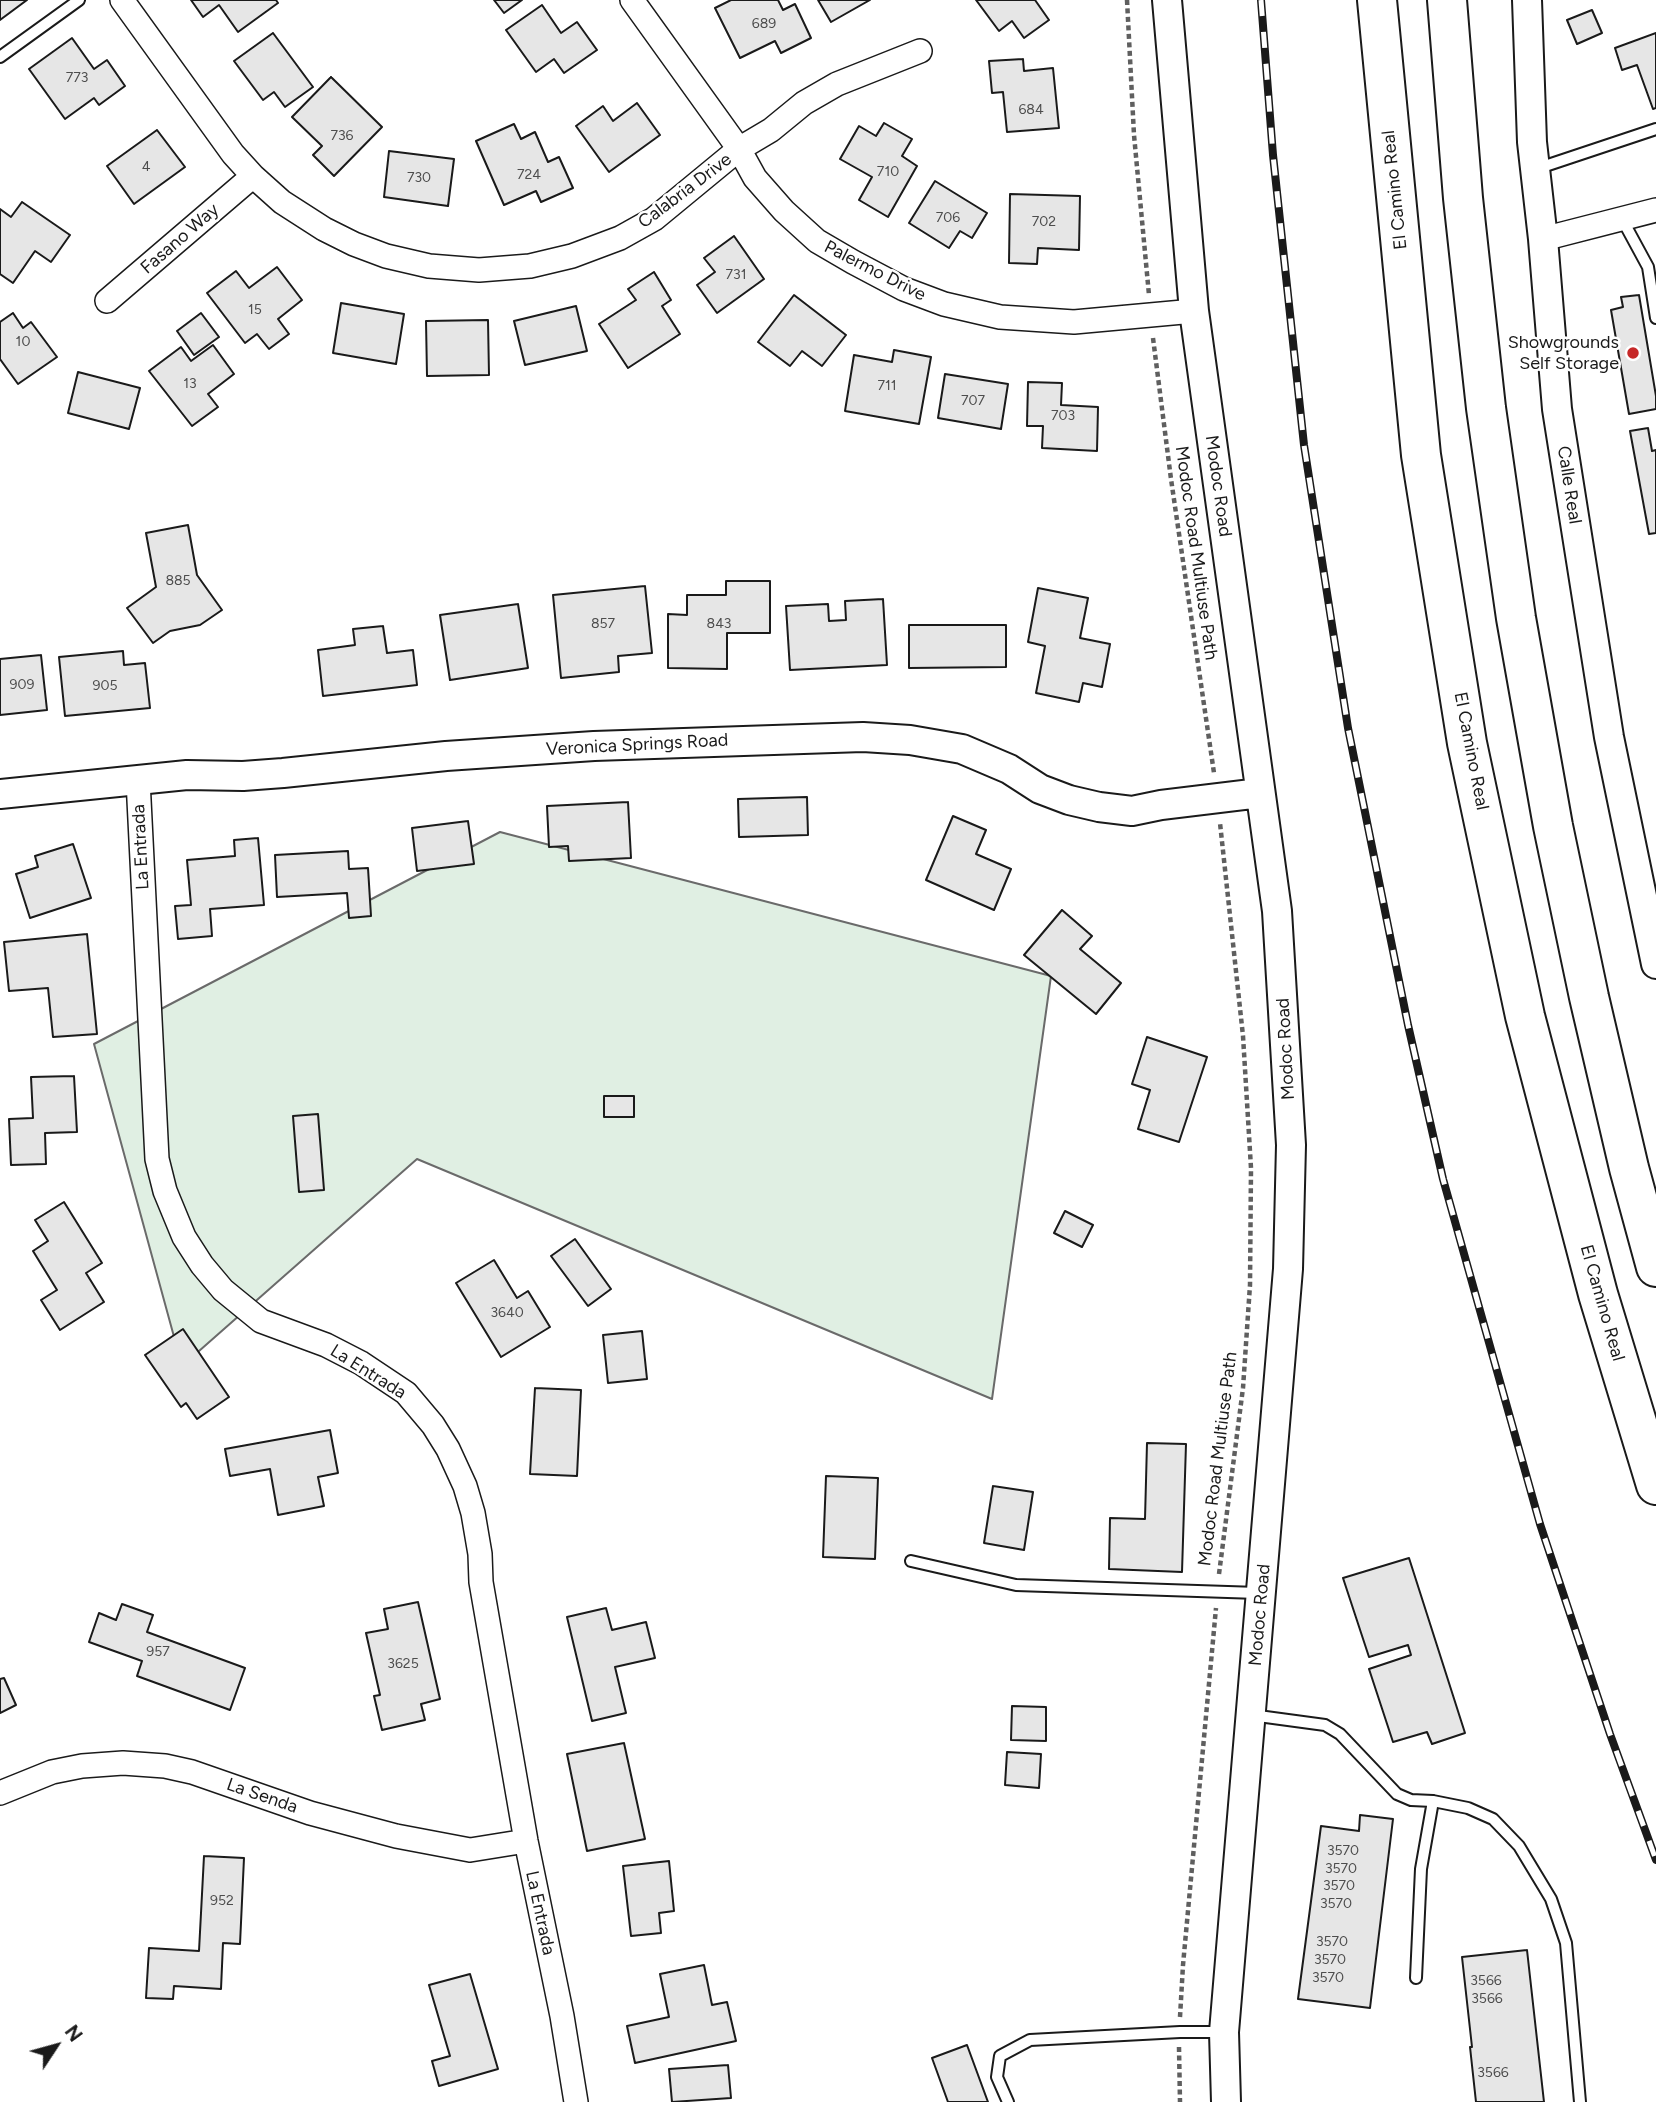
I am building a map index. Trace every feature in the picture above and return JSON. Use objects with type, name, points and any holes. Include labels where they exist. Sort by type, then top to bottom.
[{"type":"highway","name":"El Camino Real","points":[[1377,0],[1421,455],[1467,743],[1525,1016],[1598,1294],[1656,1485]]},
{"type":"highway","points":[[1447,0],[1463,198],[1482,369],[1517,618],[1553,826],[1588,997],[1656,1267]]},
{"type":"street","name":"Calabria Drive","points":[[122,0],[216,132],[253,176],[282,202],[324,229],[386,256],[429,266],[479,270],[530,266],[572,256],[620,238],[654,219],[739,149],[771,130],[804,103],[837,84],[920,51]]},
{"type":"street","name":"Palermo Drive","points":[[632,0],[739,149],[754,178],[784,211],[817,241],[904,289],[944,304],[1000,317],[1074,322],[1194,310]]},
{"type":"street","name":"Modoc Road","points":[[1167,0],[1194,310],[1280,944],[1291,1145],[1288,1269],[1224,2032],[1226,2102]]},
{"type":"street","name":"Calle Real","points":[[1527,0],[1532,142],[1558,409],[1609,737],[1656,964]]},
{"type":"street","name":"Fasano Way","points":[[107,301],[253,176]]},
{"type":"street","points":[[1543,239],[1656,210]]},
{"type":"street","name":"Veronica Springs Road","points":[[0,794],[187,775],[243,776],[446,756],[594,746],[863,737],[910,740],[962,749],[1009,769],[1040,789],[1099,807],[1132,811],[1260,793]]},
{"type":"street","name":"La Entrada","points":[[138,780],[158,1159],[165,1191],[184,1237],[223,1290],[261,1321],[326,1345],[361,1363],[406,1393],[433,1425],[448,1449],[465,1486],[473,1513],[480,1554],[481,1582],[526,1841],[562,2016],[576,2102]]},
{"type":"street","name":"La Senda","points":[[0,1793],[52,1772],[82,1766],[124,1763],[165,1766],[192,1772],[310,1813],[396,1836],[470,1850],[526,1841]]},
{"type":"lane","points":[[0,57],[79,0]]},
{"type":"lane","points":[[1535,169],[1656,129]]},
{"type":"lane","points":[[1622,219],[1648,267],[1656,318]]},
{"type":"lane","points":[[911,1560],[1016,1585],[1262,1593]]},
{"type":"lane","points":[[1251,1715],[1325,1725],[1340,1734],[1397,1794],[1411,1800],[1468,1808],[1493,1819],[1519,1846],[1551,1899],[1566,1943],[1580,2102]]},
{"type":"lane","points":[[1416,1978],[1421,1869],[1433,1801]]},
{"type":"lane","points":[[1008,2102],[997,2077],[1000,2056],[1030,2040],[1224,2032]]},
{"type":"path","points":[[1127,0],[1134,135],[1149,298]]},
{"type":"path","name":"Modoc Road Multiuse Path","points":[[1153,332],[1171,479],[1214,777]]},
{"type":"path","name":"Modoc Road Multiuse Path","points":[[1180,2102],[1183,1965],[1217,1591],[1243,1388],[1250,1285],[1251,1168],[1243,1036],[1220,819]]},
{"type":"green space","points":[[500,832],[1051,976],[992,1399],[417,1159],[182,1366],[94,1044]]},
{"type":"building","points":[[0,0],[27,0],[0,20]]},
{"type":"building","points":[[191,0],[276,0],[278,3],[238,32],[219,5],[203,17]]},
{"type":"building","points":[[494,0],[522,0],[504,13]]},
{"type":"building","points":[[731,0],[778,0],[783,10],[795,4],[811,38],[781,53],[775,41],[740,58],[715,8]]},
{"type":"building","points":[[818,0],[870,0],[831,22]]},
{"type":"building","points":[[976,0],[1035,0],[1049,20],[1024,38],[1012,21],[999,31]]},
{"type":"building","points":[[542,5],[561,33],[577,22],[597,50],[564,73],[554,59],[536,72],[506,30]]},
{"type":"building","points":[[1592,10],[1602,33],[1577,44],[1567,20]]},
{"type":"building","points":[[273,33],[313,87],[285,107],[274,92],[263,100],[234,61]]},
{"type":"building","points":[[1656,33],[1656,108],[1653,109],[1637,65],[1622,70],[1615,48]]},
{"type":"building","points":[[72,38],[94,69],[107,60],[125,86],[99,105],[94,98],[65,119],[29,69]]},
{"type":"building","points":[[1023,59],[1024,71],[1053,68],[1059,128],[1007,132],[1003,92],[992,93],[989,61]]},
{"type":"building","points":[[331,77],[382,127],[334,176],[313,155],[322,146],[292,117]]},
{"type":"building","points":[[637,103],[660,135],[609,172],[576,126],[603,106],[613,121]]},
{"type":"building","points":[[884,123],[912,139],[902,156],[917,166],[888,217],[859,200],[872,177],[840,159],[859,126],[876,136]]},
{"type":"building","points":[[514,124],[521,139],[535,132],[548,162],[559,157],[573,188],[541,202],[536,191],[504,205],[476,141]]},
{"type":"building","points":[[157,130],[185,167],[134,204],[107,166]]},
{"type":"building","points":[[389,151],[454,159],[448,206],[384,197]]},
{"type":"building","points":[[935,181],[987,213],[972,238],[960,231],[949,248],[909,223]]},
{"type":"building","points":[[1010,194],[1080,196],[1079,250],[1038,248],[1037,264],[1009,263]]},
{"type":"building","points":[[22,202],[70,235],[51,262],[35,251],[13,283],[0,274],[0,209],[11,217]]},
{"type":"building","points":[[734,236],[764,279],[717,313],[697,285],[715,272],[704,258]]},
{"type":"building","points":[[277,267],[302,300],[278,319],[289,334],[269,349],[257,334],[245,343],[207,293],[236,271],[249,288]]},
{"type":"building","points":[[654,272],[671,300],[662,306],[680,334],[628,368],[599,324],[636,300],[628,289]]},
{"type":"building","points":[[794,295],[846,335],[822,366],[802,351],[790,366],[758,342]]},
{"type":"building","name":"Showgrounds Self Storage","points":[[1639,295],[1656,409],[1629,414],[1611,310],[1623,307],[1621,297]]},
{"type":"building","points":[[341,303],[404,314],[396,364],[333,353]]},
{"type":"building","points":[[576,306],[587,351],[525,365],[514,321]]},
{"type":"building","points":[[13,313],[23,328],[31,322],[57,357],[18,384],[0,359],[0,322]]},
{"type":"building","points":[[201,313],[219,337],[194,355],[177,331]]},
{"type":"building","points":[[488,320],[489,375],[427,376],[426,321]]},
{"type":"building","points":[[213,345],[234,374],[208,394],[218,407],[192,426],[149,371],[181,347],[191,361]]},
{"type":"building","points":[[894,350],[931,357],[919,424],[845,411],[854,355],[892,362]]},
{"type":"building","points":[[78,372],[140,388],[129,429],[68,413]]},
{"type":"building","points":[[945,374],[1008,384],[1001,429],[938,418]]},
{"type":"building","points":[[1028,382],[1062,383],[1061,405],[1098,407],[1097,451],[1042,448],[1043,426],[1027,426]]},
{"type":"building","points":[[1648,428],[1652,451],[1656,450],[1656,533],[1649,534],[1630,431]]},
{"type":"building","points":[[188,525],[197,575],[222,610],[200,625],[170,631],[153,643],[127,608],[156,587],[146,533]]},
{"type":"building","points":[[726,581],[770,581],[770,633],[727,633],[727,669],[668,668],[668,614],[687,615],[687,595],[726,595]]},
{"type":"building","points":[[645,586],[652,653],[618,656],[619,672],[561,678],[553,595]]},
{"type":"building","points":[[1038,588],[1088,598],[1080,638],[1110,644],[1102,687],[1083,683],[1079,702],[1036,693],[1045,646],[1028,642]]},
{"type":"building","points":[[883,599],[887,665],[790,670],[786,606],[828,604],[829,621],[846,620],[845,601]]},
{"type":"building","points":[[518,604],[528,668],[450,680],[440,615]]},
{"type":"building","points":[[909,625],[1006,625],[1006,667],[909,668]]},
{"type":"building","points":[[383,626],[387,653],[413,650],[417,685],[323,696],[318,650],[355,645],[353,629]]},
{"type":"building","points":[[123,651],[124,665],[145,663],[150,708],[65,716],[59,657]]},
{"type":"building","points":[[41,655],[47,710],[0,715],[0,659]]},
{"type":"building","points":[[807,797],[808,835],[739,837],[738,799]]},
{"type":"building","points":[[628,802],[631,858],[569,861],[568,846],[549,847],[547,806]]},
{"type":"building","points":[[953,816],[986,830],[976,854],[1011,869],[994,910],[926,880]]},
{"type":"building","points":[[468,821],[474,864],[417,871],[412,828]]},
{"type":"building","points":[[258,838],[264,905],[210,909],[212,936],[178,939],[175,906],[191,905],[187,860],[235,856],[234,840]]},
{"type":"building","points":[[73,844],[91,898],[30,918],[16,874],[38,867],[35,856]]},
{"type":"building","points":[[348,851],[349,869],[368,868],[371,916],[349,918],[347,893],[277,897],[275,855]]},
{"type":"building","points":[[1062,910],[1092,936],[1080,949],[1121,983],[1096,1014],[1024,955]]},
{"type":"building","points":[[87,934],[97,1034],[53,1037],[48,988],[9,991],[4,942]]},
{"type":"building","points":[[1147,1037],[1207,1057],[1179,1142],[1138,1129],[1150,1090],[1132,1084]]},
{"type":"building","points":[[74,1076],[77,1132],[45,1133],[46,1164],[11,1165],[9,1119],[33,1118],[31,1077]]},
{"type":"building","points":[[604,1096],[634,1096],[634,1117],[604,1117]]},
{"type":"building","points":[[318,1114],[324,1190],[299,1192],[293,1116]]},
{"type":"building","points":[[64,1202],[102,1263],[86,1273],[104,1302],[60,1330],[41,1300],[57,1290],[33,1251],[48,1241],[35,1220]]},
{"type":"building","points":[[1065,1211],[1093,1225],[1082,1247],[1054,1233]]},
{"type":"building","points":[[575,1239],[611,1289],[588,1306],[551,1256]]},
{"type":"building","points":[[494,1260],[517,1298],[528,1291],[550,1327],[501,1357],[456,1283]]},
{"type":"building","points":[[183,1329],[229,1397],[197,1419],[186,1403],[181,1407],[145,1355]]},
{"type":"building","points":[[642,1331],[647,1379],[608,1383],[603,1335]]},
{"type":"building","points":[[535,1388],[581,1390],[577,1476],[530,1474]]},
{"type":"building","points":[[330,1430],[338,1473],[318,1477],[324,1506],[278,1515],[270,1469],[230,1476],[225,1449]]},
{"type":"building","points":[[1147,1443],[1186,1444],[1182,1572],[1109,1569],[1110,1518],[1145,1519]]},
{"type":"building","points":[[826,1476],[878,1478],[875,1559],[823,1557]]},
{"type":"building","points":[[993,1486],[1033,1492],[1024,1550],[984,1543]]},
{"type":"building","points":[[1409,1558],[1465,1733],[1432,1744],[1427,1732],[1393,1742],[1369,1669],[1411,1655],[1408,1645],[1369,1657],[1343,1578]]},
{"type":"building","points":[[418,1602],[440,1699],[421,1704],[425,1720],[382,1730],[374,1696],[380,1695],[366,1633],[388,1629],[384,1609]]},
{"type":"building","points":[[122,1604],[153,1615],[147,1632],[245,1668],[230,1710],[137,1676],[142,1661],[89,1642],[99,1613],[116,1620]]},
{"type":"building","points":[[606,1608],[612,1630],[646,1622],[655,1658],[615,1667],[626,1713],[592,1721],[567,1617]]},
{"type":"building","points":[[4,1678],[16,1705],[0,1713],[0,1679]]},
{"type":"building","points":[[1012,1706],[1046,1707],[1046,1741],[1011,1740]]},
{"type":"building","points":[[624,1743],[645,1839],[587,1851],[567,1754]]},
{"type":"building","points":[[1007,1752],[1041,1754],[1039,1788],[1005,1785]]},
{"type":"building","points":[[1360,1815],[1393,1819],[1370,2008],[1298,1999],[1321,1826],[1359,1831]]},
{"type":"building","points":[[204,1856],[244,1858],[240,1944],[223,1943],[221,1989],[174,1986],[173,1999],[146,1998],[149,1948],[199,1951]]},
{"type":"building","points":[[669,1861],[674,1911],[659,1913],[661,1933],[631,1936],[623,1866]]},
{"type":"building","points":[[1527,1950],[1544,2102],[1476,2102],[1462,1957]]},
{"type":"building","points":[[704,1965],[712,2005],[727,2002],[736,2041],[635,2063],[627,2026],[669,2017],[660,1974]]},
{"type":"building","points":[[470,1974],[498,2069],[439,2086],[432,2061],[450,2056],[429,1985]]},
{"type":"building","points":[[967,2045],[988,2102],[948,2102],[932,2058]]},
{"type":"building","points":[[728,2065],[731,2098],[672,2102],[669,2069]]},
{"type":"railway","points":[[1261,0],[1273,155],[1304,445],[1348,728],[1408,1025],[1443,1179],[1540,1524],[1610,1734],[1656,1860]]},
{"type":"place","name":"Showgrounds Self Storage","points":[[1633,353]]}]
